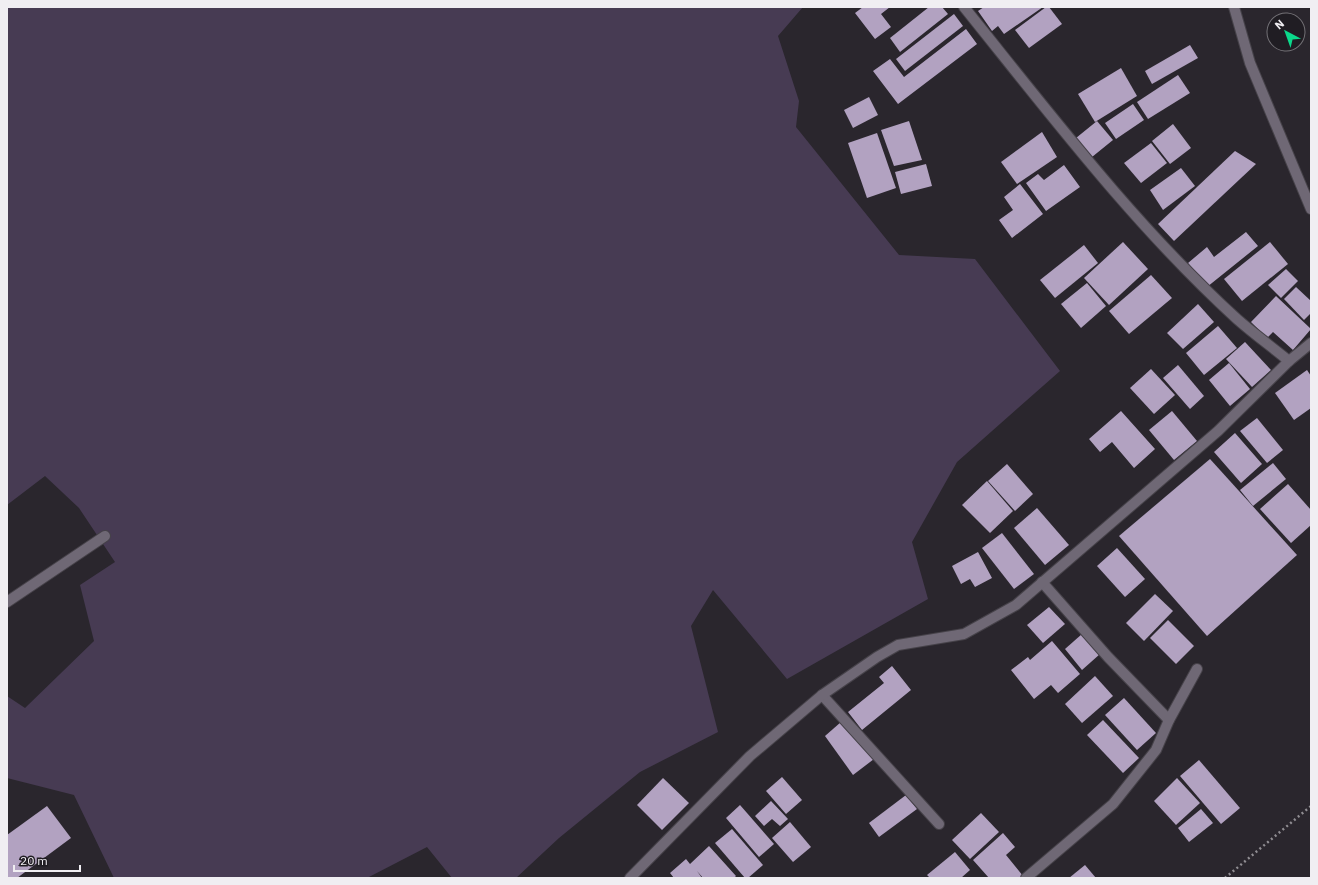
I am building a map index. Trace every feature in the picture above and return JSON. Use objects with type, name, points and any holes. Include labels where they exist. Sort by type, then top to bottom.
[{"type":"street","points":[[964,7],[1131,212],[1239,321],[1289,361]]},
{"type":"street","points":[[1234,7],[1250,63],[1311,209]]},
{"type":"street","points":[[630,878],[750,756],[822,694],[877,657],[898,645],[964,634],[1016,605],[1218,431],[1289,361],[1311,343]]},
{"type":"street","points":[[7,602],[105,536]]},
{"type":"street","points":[[1042,582],[1108,656],[1170,720]]},
{"type":"street","points":[[1026,878],[1113,804],[1156,750],[1197,669]]},
{"type":"street","points":[[822,694],[939,824]]},
{"type":"path","points":[[1225,878],[1311,806]]},
{"type":"shaded area","points":[[7,7],[803,7],[778,36],[799,101],[796,127],[899,255],[975,259],[1060,371],[957,462],[912,542],[928,599],[787,679],[713,590],[691,626],[718,732],[640,772],[559,838],[516,878],[452,878],[427,847],[367,878],[114,878],[74,795],[7,778],[7,696],[25,708],[94,641],[80,585],[115,562],[79,508],[45,476],[7,505]]},
{"type":"building","points":[[863,7],[890,7],[881,14],[891,27],[875,39],[855,13]]},
{"type":"building","points":[[929,7],[942,7],[948,14],[900,52],[890,38]]},
{"type":"building","points":[[984,7],[1043,7],[1004,34],[998,26],[992,31],[978,11]]},
{"type":"building","points":[[1046,7],[1049,7],[1062,24],[1029,48],[1015,30]]},
{"type":"building","points":[[954,14],[963,26],[905,71],[896,59]]},
{"type":"building","points":[[966,29],[977,44],[898,104],[873,71],[890,59],[904,77]]},
{"type":"building","points":[[1190,45],[1198,58],[1152,84],[1145,71]]},
{"type":"building","points":[[1121,68],[1137,96],[1095,122],[1078,94]]},
{"type":"building","points":[[1178,75],[1190,93],[1148,119],[1137,102]]},
{"type":"building","points":[[869,97],[878,115],[853,128],[844,110]]},
{"type":"building","points":[[1133,104],[1144,120],[1116,139],[1105,123]]},
{"type":"building","points":[[909,121],[922,160],[894,166],[881,130]]},
{"type":"building","points":[[1097,121],[1113,140],[1092,157],[1076,138]]},
{"type":"building","points":[[1173,124],[1191,148],[1170,164],[1152,141]]},
{"type":"building","points":[[1042,132],[1057,157],[1017,184],[1001,162]]},
{"type":"building","points":[[877,133],[896,188],[867,198],[848,143]]},
{"type":"building","points":[[1151,143],[1167,163],[1141,183],[1124,163]]},
{"type":"building","points":[[1235,151],[1256,164],[1174,241],[1158,224]]},
{"type":"building","points":[[926,164],[932,186],[901,194],[895,172]]},
{"type":"building","points":[[1064,165],[1080,187],[1046,211],[1026,183],[1038,174],[1044,180]]},
{"type":"building","points":[[1181,168],[1195,186],[1163,210],[1150,190]]},
{"type":"building","points":[[1020,184],[1043,214],[1012,238],[999,220],[1013,210],[1004,197]]},
{"type":"building","points":[[1246,232],[1258,246],[1207,287],[1188,263],[1207,247],[1214,257]]},
{"type":"building","points":[[1123,242],[1148,269],[1109,305],[1084,278]]},
{"type":"building","points":[[1270,242],[1288,264],[1242,301],[1224,279]]},
{"type":"building","points":[[1084,245],[1098,263],[1055,298],[1040,280]]},
{"type":"building","points":[[1286,269],[1298,281],[1281,298],[1268,285]]},
{"type":"building","points":[[1151,275],[1172,298],[1129,334],[1109,311]]},
{"type":"building","points":[[1087,283],[1106,306],[1081,328],[1061,304]]},
{"type":"building","points":[[1296,287],[1311,301],[1311,313],[1304,320],[1284,299]]},
{"type":"building","points":[[1276,296],[1311,329],[1293,350],[1273,332],[1267,338],[1251,322]]},
{"type":"building","points":[[1198,304],[1214,322],[1183,349],[1167,333]]},
{"type":"building","points":[[1218,326],[1237,348],[1204,375],[1186,353]]},
{"type":"building","points":[[1245,342],[1271,370],[1252,387],[1226,359]]},
{"type":"building","points":[[1229,363],[1250,389],[1230,406],[1209,380]]},
{"type":"building","points":[[1178,365],[1204,396],[1190,409],[1163,378]]},
{"type":"building","points":[[1151,369],[1175,395],[1154,414],[1130,388]]},
{"type":"building","points":[[1307,370],[1311,376],[1311,408],[1294,420],[1275,393]]},
{"type":"building","points":[[1121,411],[1155,449],[1134,468],[1112,442],[1100,452],[1089,439]]},
{"type":"building","points":[[1172,411],[1197,441],[1174,460],[1149,430]]},
{"type":"building","points":[[1257,418],[1283,450],[1267,463],[1240,431]]},
{"type":"building","points":[[1235,433],[1262,464],[1241,483],[1214,452]]},
{"type":"building","points":[[1210,459],[1297,555],[1207,636],[1119,536]]},
{"type":"building","points":[[1273,463],[1286,479],[1253,506],[1240,490]]},
{"type":"building","points":[[1007,464],[1033,494],[1015,511],[988,481]]},
{"type":"building","points":[[987,481],[1013,511],[990,533],[962,505]]},
{"type":"building","points":[[1288,484],[1311,510],[1311,525],[1291,543],[1260,509]]},
{"type":"building","points":[[1037,508],[1069,545],[1045,565],[1014,528]]},
{"type":"building","points":[[1002,533],[1034,574],[1014,589],[982,548]]},
{"type":"building","points":[[1117,548],[1145,579],[1125,597],[1097,566]]},
{"type":"building","points":[[978,552],[992,578],[975,587],[970,579],[961,584],[952,566]]},
{"type":"building","points":[[1155,594],[1173,611],[1144,641],[1126,623]]},
{"type":"building","points":[[1049,607],[1065,624],[1043,643],[1027,625]]},
{"type":"building","points":[[1168,620],[1194,646],[1176,664],[1150,638]]},
{"type":"building","points":[[1082,634],[1100,654],[1082,670],[1065,649]]},
{"type":"building","points":[[1052,641],[1080,674],[1058,693],[1051,685],[1034,699],[1011,670],[1028,657],[1030,660]]},
{"type":"building","points":[[892,666],[911,690],[862,730],[848,712],[884,683],[879,677]]},
{"type":"building","points":[[1095,676],[1113,696],[1082,723],[1065,704]]},
{"type":"building","points":[[1124,698],[1156,733],[1137,750],[1105,715]]},
{"type":"building","points":[[1103,720],[1139,758],[1123,773],[1087,735]]},
{"type":"building","points":[[841,722],[874,759],[853,775],[825,736]]},
{"type":"building","points":[[1199,760],[1240,808],[1221,824],[1180,776]]},
{"type":"building","points":[[782,777],[802,800],[786,814],[766,791]]},
{"type":"building","points":[[663,778],[689,803],[662,830],[637,805]]},
{"type":"building","points":[[1177,778],[1200,803],[1176,825],[1154,801]]},
{"type":"building","points":[[906,795],[917,809],[879,837],[869,823]]},
{"type":"building","points":[[771,801],[788,819],[780,826],[772,819],[764,826],[755,816]]},
{"type":"building","points":[[740,805],[774,844],[759,857],[726,818]]},
{"type":"building","points":[[47,806],[71,838],[17,878],[7,878],[7,835]]},
{"type":"building","points":[[1201,809],[1213,823],[1189,842],[1178,828]]},
{"type":"building","points":[[981,813],[999,832],[970,859],[952,840]]},
{"type":"building","points":[[790,822],[811,847],[793,862],[772,838]]},
{"type":"building","points":[[732,829],[763,865],[748,878],[745,878],[715,843]]},
{"type":"building","points":[[1003,833],[1015,847],[1006,855],[1023,876],[1021,878],[989,878],[973,860]]},
{"type":"building","points":[[709,846],[736,876],[734,878],[703,878],[697,871],[702,878],[674,878],[670,873],[686,859],[690,864]]},
{"type":"building","points":[[955,852],[970,870],[961,878],[930,878],[927,875]]},
{"type":"building","points":[[1085,865],[1096,878],[1069,878]]}]
